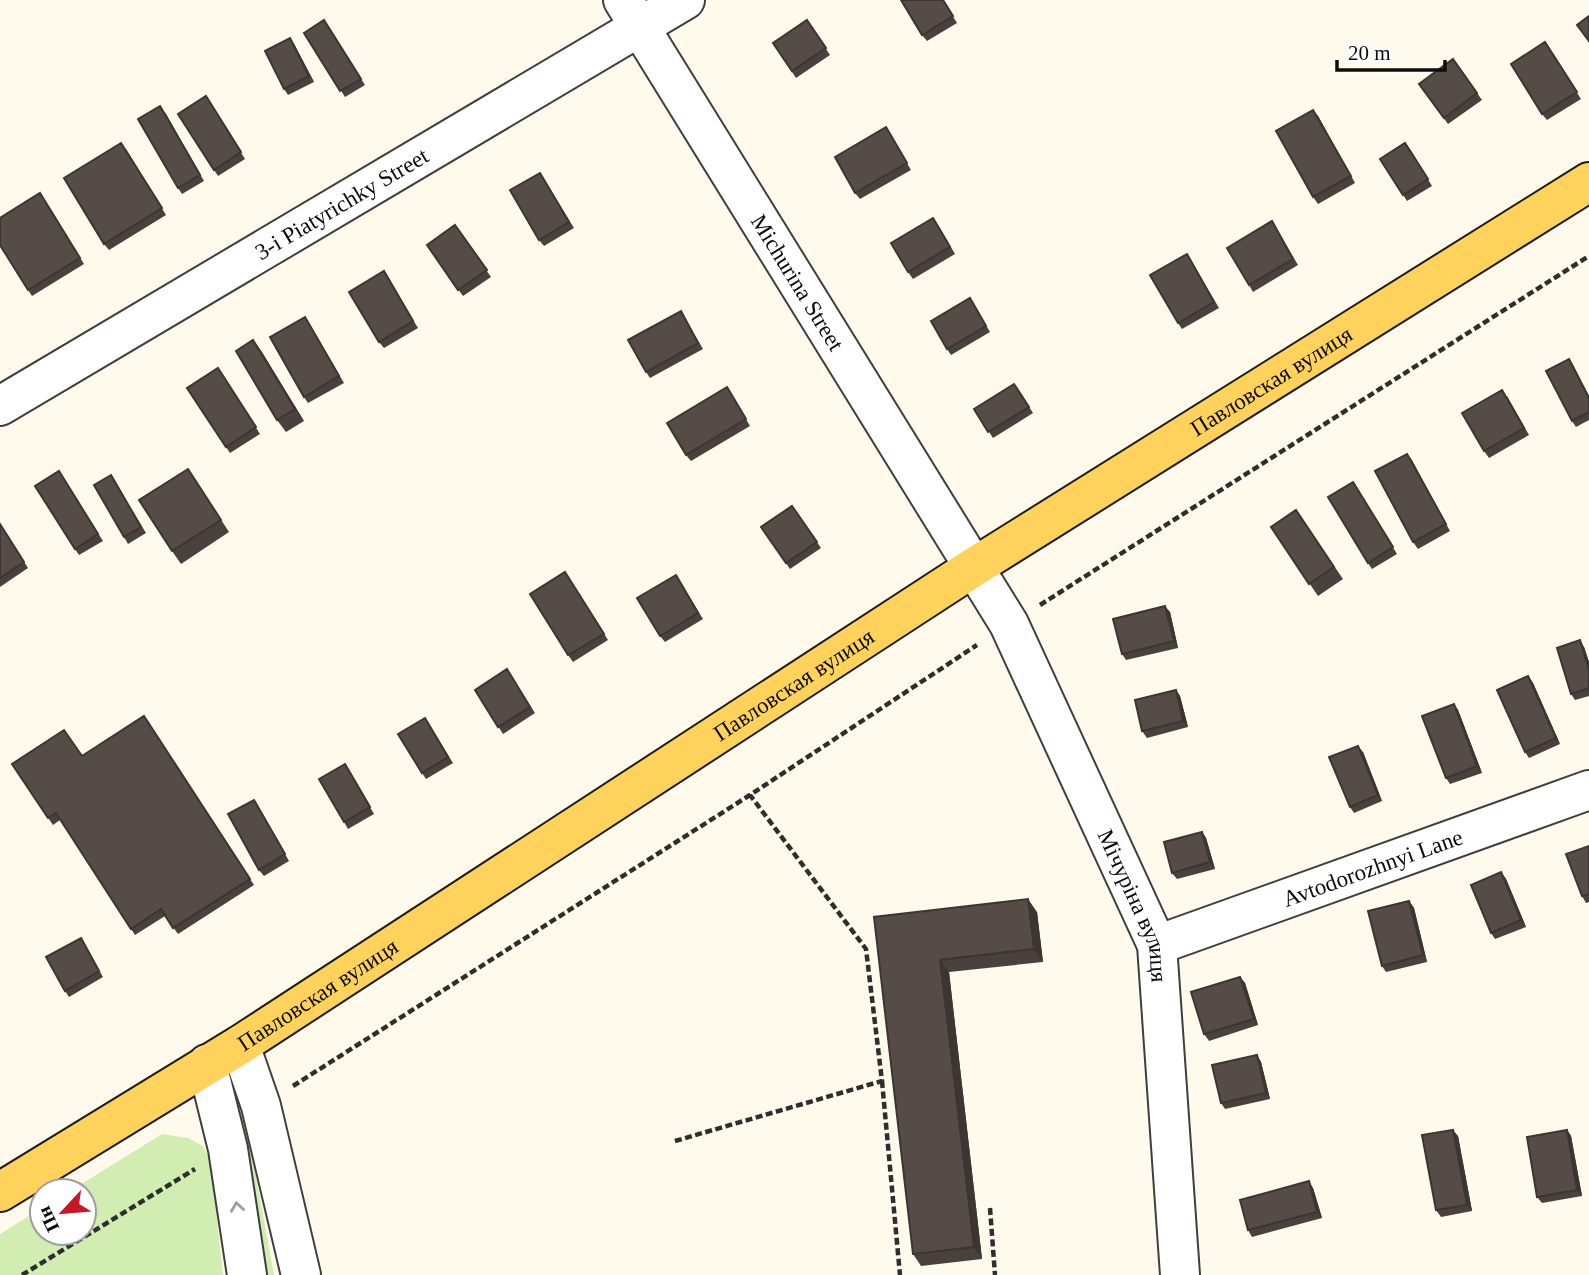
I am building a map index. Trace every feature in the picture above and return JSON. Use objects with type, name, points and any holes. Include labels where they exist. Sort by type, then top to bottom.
[{"type":"main road","name":"Павловская вулиця","points":[[0,1192],[240,1045],[974,567],[1589,182]]},
{"type":"street","name":"3-i Piatyrichky Street","points":[[0,406],[631,13],[685,0]]},
{"type":"street","name":"Michurina Street","points":[[631,13],[974,567]]},
{"type":"street","name":"Мічуріна вулиця","points":[[974,567],[1009,624],[1157,945],[1180,1275]]},
{"type":"street","name":"Avtodorozhnyi Lane","points":[[1157,945],[1589,790]]},
{"type":"street","points":[[240,1045],[261,1106],[301,1275]]},
{"type":"street","points":[[208,1065],[228,1149],[247,1275]]},
{"type":"path","points":[[261,1106],[750,795],[1009,624],[1589,256]]},
{"type":"path","points":[[750,795],[866,949],[882,1081],[900,1275]]},
{"type":"path","points":[[675,1141],[882,1081]]},
{"type":"path","points":[[22,1275],[228,1149]]},
{"type":"path","points":[[990,1208],[995,1275]]},
{"type":"green space","points":[[242,1112],[245,1115],[274,1275],[262,1275],[237,1116]]},
{"type":"green space","points":[[162,1134],[188,1138],[203,1146],[211,1162],[223,1275],[0,1275],[0,1234],[28,1217],[28,1247],[98,1247],[98,1177],[93,1177]]},
{"type":"building","points":[[901,0],[943,0],[953,16],[922,35]]},
{"type":"building","points":[[1589,16],[1589,41],[1577,25]]},
{"type":"building","points":[[324,20],[361,79],[340,91],[304,33]]},
{"type":"building","points":[[807,20],[826,48],[792,71],[773,43]]},
{"type":"building","points":[[290,38],[309,76],[284,89],[265,51]]},
{"type":"building","points":[[1545,42],[1577,92],[1542,114],[1511,64]]},
{"type":"building","points":[[1453,59],[1477,93],[1444,118],[1419,84]]},
{"type":"building","points":[[206,96],[241,152],[214,170],[178,114]]},
{"type":"building","points":[[160,106],[200,175],[178,188],[138,119]]},
{"type":"building","points":[[1313,110],[1351,176],[1313,197],[1276,131]]},
{"type":"building","points":[[886,127],[907,163],[855,193],[835,157]]},
{"type":"building","points":[[121,143],[162,208],[104,244],[64,178]]},
{"type":"building","points":[[1405,143],[1428,179],[1403,195],[1380,159]]},
{"type":"building","points":[[540,173],[569,222],[539,240],[510,190]]},
{"type":"building","points":[[40,193],[80,258],[28,290],[0,245],[0,218]]},
{"type":"building","points":[[933,218],[950,247],[908,272],[891,243]]},
{"type":"building","points":[[1272,221],[1293,259],[1249,285],[1227,248]]},
{"type":"building","points":[[455,225],[487,270],[458,290],[427,245]]},
{"type":"building","points":[[1187,254],[1214,302],[1178,323],[1150,275]]},
{"type":"building","points":[[384,271],[413,321],[379,342],[349,292]]},
{"type":"building","points":[[970,298],[986,326],[947,349],[931,321]]},
{"type":"building","points":[[681,311],[698,343],[646,372],[628,340]]},
{"type":"building","points":[[305,317],[339,376],[304,397],[270,337]]},
{"type":"building","points":[[253,340],[295,409],[277,420],[236,351]]},
{"type":"building","points":[[1569,359],[1589,398],[1589,412],[1572,421],[1546,371]]},
{"type":"building","points":[[218,368],[256,427],[226,447],[187,388]]},
{"type":"building","points":[[1014,384],[1029,407],[988,432],[974,409]]},
{"type":"building","points":[[727,387],[746,419],[686,455],[667,423]]},
{"type":"building","points":[[1502,390],[1524,428],[1484,451],[1462,413]]},
{"type":"building","points":[[1407,454],[1446,524],[1413,542],[1375,471]]},
{"type":"building","points":[[188,469],[221,520],[172,551],[139,500]]},
{"type":"building","points":[[59,471],[98,534],[75,549],[35,486]]},
{"type":"building","points":[[111,475],[141,527],[124,537],[94,485]]},
{"type":"building","points":[[1353,482],[1393,547],[1368,563],[1328,497]]},
{"type":"building","points":[[792,506],[817,542],[786,563],[761,527]]},
{"type":"building","points":[[1296,510],[1334,567],[1309,584],[1271,527]]},
{"type":"building","points":[[0,524],[24,562],[0,578]]},
{"type":"building","points":[[565,572],[604,634],[568,655],[530,594]]},
{"type":"building","points":[[676,575],[698,613],[660,636],[637,598]]},
{"type":"building","points":[[1165,606],[1174,641],[1122,654],[1113,619]]},
{"type":"building","points":[[1580,640],[1589,670],[1589,688],[1571,694],[1557,648]]},
{"type":"building","points":[[507,669],[530,707],[498,727],[475,690]]},
{"type":"building","points":[[1528,676],[1556,738],[1525,752],[1497,690]]},
{"type":"building","points":[[1176,690],[1183,721],[1142,731],[1135,700]]},
{"type":"building","points":[[1454,704],[1477,766],[1446,778],[1422,716]]},
{"type":"building","points":[[144,716],[250,879],[173,928],[161,909],[131,929],[56,813],[48,818],[12,764],[64,730],[82,756]]},
{"type":"building","points":[[425,718],[448,757],[422,773],[398,734]]},
{"type":"building","points":[[1358,746],[1378,795],[1350,807],[1329,757]]},
{"type":"building","points":[[345,764],[370,807],[344,822],[319,779]]},
{"type":"building","points":[[254,800],[285,854],[259,870],[228,814]]},
{"type":"building","points":[[1202,832],[1210,862],[1172,873],[1164,842]]},
{"type":"building","points":[[1589,846],[1589,894],[1582,896],[1566,854]]},
{"type":"building","points":[[1501,872],[1521,920],[1491,933],[1471,885]]},
{"type":"building","points":[[1028,899],[1034,949],[940,960],[974,1247],[913,1254],[874,917]]},
{"type":"building","points":[[1409,901],[1423,955],[1382,966],[1368,911]]},
{"type":"building","points":[[81,938],[99,971],[65,991],[46,957]]},
{"type":"building","points":[[1240,977],[1254,1019],[1204,1034],[1191,992]]},
{"type":"building","points":[[1257,1055],[1266,1093],[1221,1103],[1212,1065]]},
{"type":"building","points":[[1453,1130],[1467,1205],[1436,1210],[1422,1135]]},
{"type":"building","points":[[1567,1130],[1577,1190],[1537,1197],[1527,1137]]},
{"type":"building","points":[[1309,1181],[1317,1212],[1248,1230],[1240,1200]]}]
